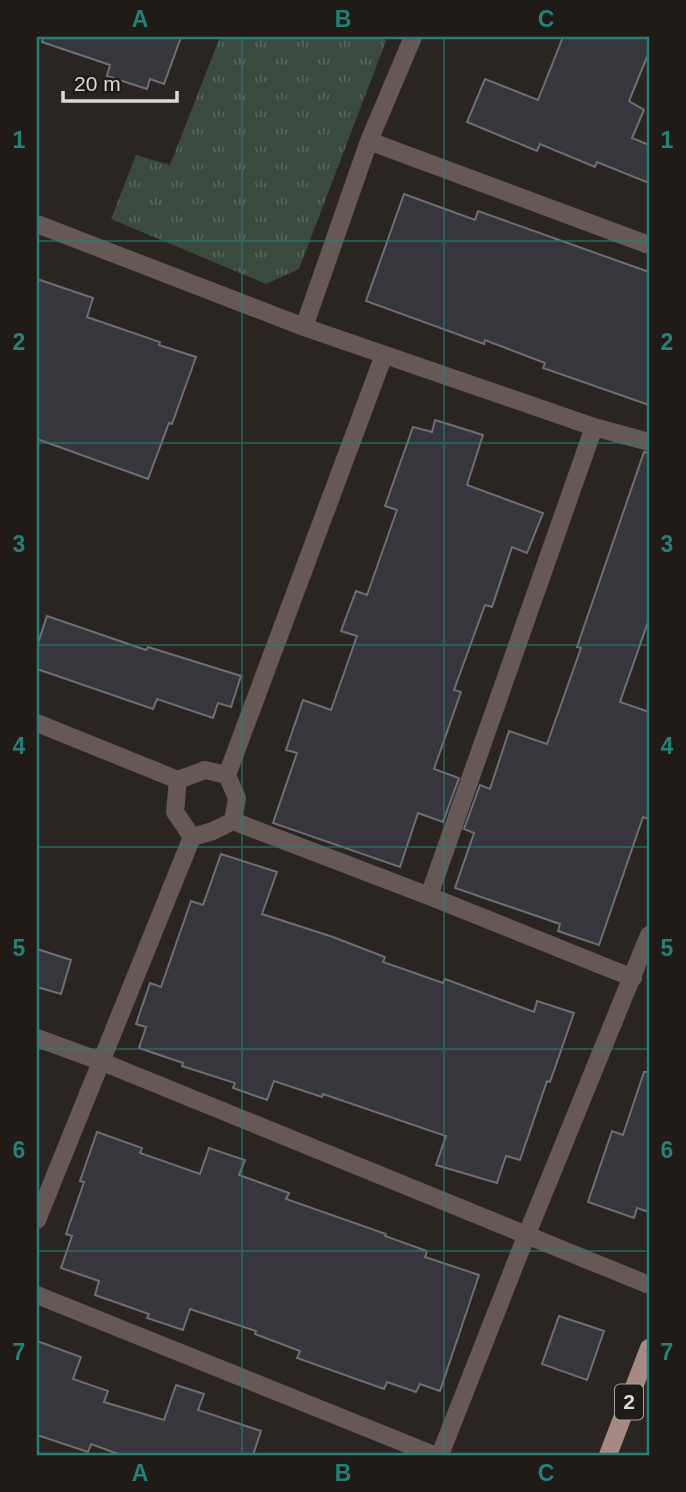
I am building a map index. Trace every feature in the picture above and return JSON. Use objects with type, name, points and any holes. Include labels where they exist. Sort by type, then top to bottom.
[{"type":"main road","name":"2","points":[[608,1455],[649,1348]]},
{"type":"street","points":[[304,327],[369,141],[413,37]]},
{"type":"street","points":[[369,141],[649,245]]},
{"type":"street","points":[[37,224],[304,327],[594,427],[649,442]]},
{"type":"street","points":[[233,821],[237,798],[227,775],[384,355]]},
{"type":"street","points":[[429,896],[594,427]]},
{"type":"street","points":[[37,723],[178,780],[205,770],[227,775]]},
{"type":"street","points":[[178,780],[175,813],[191,837]]},
{"type":"street","points":[[191,837],[213,831],[233,821],[633,978]]},
{"type":"street","points":[[37,1220],[191,837]]},
{"type":"street","points":[[440,1455],[649,935]]},
{"type":"street","points":[[37,1038],[100,1061],[649,1285]]},
{"type":"street","points":[[37,1295],[434,1455]]},
{"type":"green space","points":[[220,37],[384,37],[386,41],[299,269],[266,284],[111,219],[136,155],[170,165]]},
{"type":"building","points":[[43,37],[181,37],[164,84],[150,79],[147,89],[107,76],[110,65],[42,42]]},
{"type":"building","points":[[563,37],[649,37],[649,52],[629,101],[644,110],[632,138],[649,145],[649,183],[597,162],[595,167],[540,144],[537,151],[467,122],[485,79],[538,100]]},
{"type":"building","points":[[404,194],[475,220],[478,211],[649,272],[649,405],[543,368],[545,363],[485,340],[484,344],[366,301]]},
{"type":"building","points":[[37,279],[93,298],[87,317],[196,357],[172,424],[169,423],[148,479],[37,439]]},
{"type":"building","points":[[435,420],[483,435],[467,485],[543,513],[527,553],[512,547],[492,607],[485,605],[454,690],[461,692],[434,769],[459,778],[443,822],[418,813],[400,867],[273,823],[297,753],[286,750],[303,700],[331,710],[357,636],[341,631],[356,591],[367,595],[397,510],[385,506],[413,427],[432,432]]},
{"type":"building","points":[[644,452],[649,453],[649,619],[620,702],[649,712],[649,819],[643,817],[599,945],[558,931],[560,924],[455,888],[474,833],[464,829],[480,785],[490,789],[509,731],[547,744],[581,648],[577,647]]},
{"type":"building","points":[[47,616],[146,650],[148,647],[241,676],[231,707],[218,703],[213,718],[157,699],[153,709],[37,669],[37,646]]},
{"type":"building","points":[[221,854],[277,872],[262,914],[385,957],[383,962],[443,983],[445,979],[534,1012],[537,1001],[574,1013],[520,1160],[506,1156],[497,1183],[436,1165],[446,1136],[323,1094],[322,1097],[274,1081],[267,1100],[233,1088],[235,1083],[182,1066],[183,1063],[139,1048],[146,1027],[136,1024],[150,983],[161,987],[191,901],[203,905]]},
{"type":"building","points":[[37,949],[71,960],[61,994],[37,987]]},
{"type":"building","points":[[644,1072],[649,1072],[649,1212],[637,1208],[634,1218],[588,1202],[612,1131],[623,1135]]},
{"type":"building","points":[[97,1132],[142,1148],[140,1153],[200,1174],[209,1148],[245,1160],[239,1175],[289,1193],[286,1199],[386,1234],[385,1236],[427,1251],[425,1257],[479,1275],[440,1391],[420,1384],[416,1392],[387,1382],[384,1389],[297,1358],[300,1351],[255,1334],[256,1331],[190,1309],[183,1330],[147,1318],[149,1314],[95,1295],[99,1281],[61,1268],[72,1236],[66,1234],[84,1182],[80,1181]]},
{"type":"building","points":[[559,1316],[604,1331],[587,1380],[542,1364]]},
{"type":"building","points":[[37,1341],[81,1357],[73,1379],[108,1391],[104,1402],[164,1420],[176,1385],[204,1394],[198,1410],[261,1431],[253,1455],[121,1455],[91,1444],[88,1452],[37,1435]]}]
